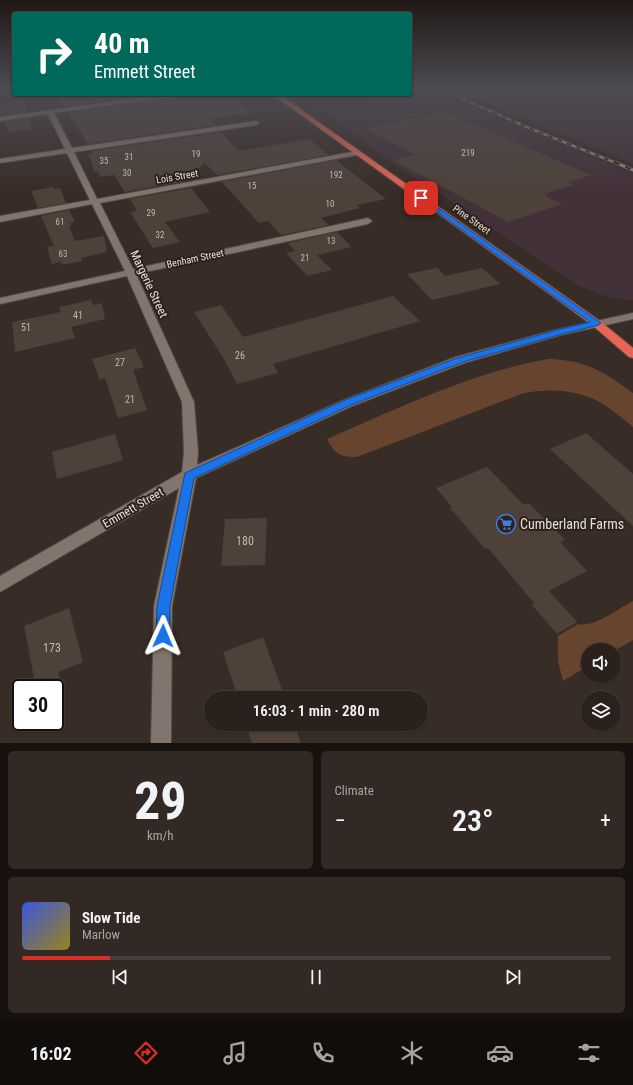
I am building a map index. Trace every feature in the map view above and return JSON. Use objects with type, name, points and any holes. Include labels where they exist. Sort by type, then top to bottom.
[{"type":"highway","name":"Pine Street","points":[[315,123],[499,252],[596,323],[633,354]]},
{"type":"street","name":"Margerie Street","points":[[56,123],[130,272],[188,402],[191,452],[189,475],[163,606],[161,743]]},
{"type":"street","points":[[0,161],[256,123]]},
{"type":"street","name":"Lois Street","points":[[0,219],[357,153]]},
{"type":"street","name":"Benham Street","points":[[0,301],[368,221]]},
{"type":"street","name":"Emmett Street","points":[[0,585],[189,475],[348,403],[460,360],[560,332],[633,316]]},
{"type":"shaded area","points":[[339,123],[510,123],[633,173],[633,300],[611,298],[579,286],[388,160]]},
{"type":"shaded area","points":[[534,123],[633,123],[633,164]]},
{"type":"shaded area","points":[[549,359],[573,362],[594,368],[633,393],[633,427],[606,406],[587,397],[566,392],[534,391],[524,393],[357,457],[347,457],[339,454],[332,448],[327,439],[436,392],[493,372]]},
{"type":"shaded area","points":[[633,601],[633,640],[621,647],[621,643],[581,643],[581,670],[563,681],[558,661],[558,636],[578,624],[591,623],[606,617]]},
{"type":"building","points":[[4,123],[31,123],[33,129],[9,132]]},
{"type":"building","points":[[74,123],[214,123],[216,125],[88,144]]},
{"type":"building","points":[[395,123],[470,123],[591,175],[568,182],[573,185],[544,194],[547,195],[545,196],[562,204],[508,222],[393,160],[415,155],[366,129]]},
{"type":"building","points":[[221,132],[238,151],[309,139],[329,155],[217,175],[205,163],[185,181],[125,192],[114,175],[100,177],[98,172],[95,172],[88,154],[93,153],[92,151]]},
{"type":"building","points":[[336,160],[386,199],[357,205],[360,208],[321,218],[329,225],[281,235],[268,221],[259,223],[222,182]]},
{"type":"building","points":[[53,187],[54,189],[60,188],[66,203],[38,208],[31,191]]},
{"type":"building","points":[[191,188],[210,212],[165,222],[180,242],[153,248],[130,212],[137,211],[130,199]]},
{"type":"building","points":[[69,210],[75,222],[70,223],[72,226],[69,227],[75,241],[104,236],[107,252],[81,258],[82,261],[62,265],[61,262],[52,264],[47,247],[54,246],[41,216]]},
{"type":"building","points":[[337,232],[352,247],[317,255],[332,270],[307,276],[286,253],[295,251],[288,243]]},
{"type":"building","points":[[437,268],[445,276],[482,268],[500,284],[432,300],[407,274]]},
{"type":"building","points":[[393,296],[420,321],[273,364],[278,373],[237,384],[225,361],[194,312],[221,305],[243,337]]},
{"type":"building","points":[[91,300],[93,305],[102,303],[105,319],[71,327],[75,338],[15,352],[12,322],[61,312],[59,307]]},
{"type":"building","points":[[135,348],[144,367],[133,370],[147,410],[118,418],[105,378],[100,380],[92,359]]},
{"type":"building","name":"Cumberland Farms","points":[[586,433],[633,474],[633,526],[550,449]]},
{"type":"building","points":[[115,434],[123,460],[57,479],[52,452]]},
{"type":"building","name":"Cumberland Farms","points":[[487,467],[524,505],[529,503],[565,540],[560,542],[587,571],[549,591],[577,622],[557,634],[532,605],[534,603],[488,548],[485,549],[450,508],[452,507],[436,488]]},
{"type":"building","points":[[267,518],[265,565],[221,566],[225,519]]},
{"type":"building","points":[[69,608],[83,662],[58,672],[60,679],[34,679],[24,626]]},
{"type":"building","points":[[263,637],[282,691],[236,691],[223,652]]},
{"type":"building","points":[[248,731],[297,731],[301,743],[252,743]]},
{"type":"railway","points":[[517,123],[616,163]]},
{"type":"railway","points":[[614,162],[633,170]]},
{"type":"place","name":"Cumberland Farms","points":[[506,524]]},
{"type":"route","points":[[163,636],[163,606],[189,475],[348,403],[460,360],[596,323],[499,252],[421,198]]}]
